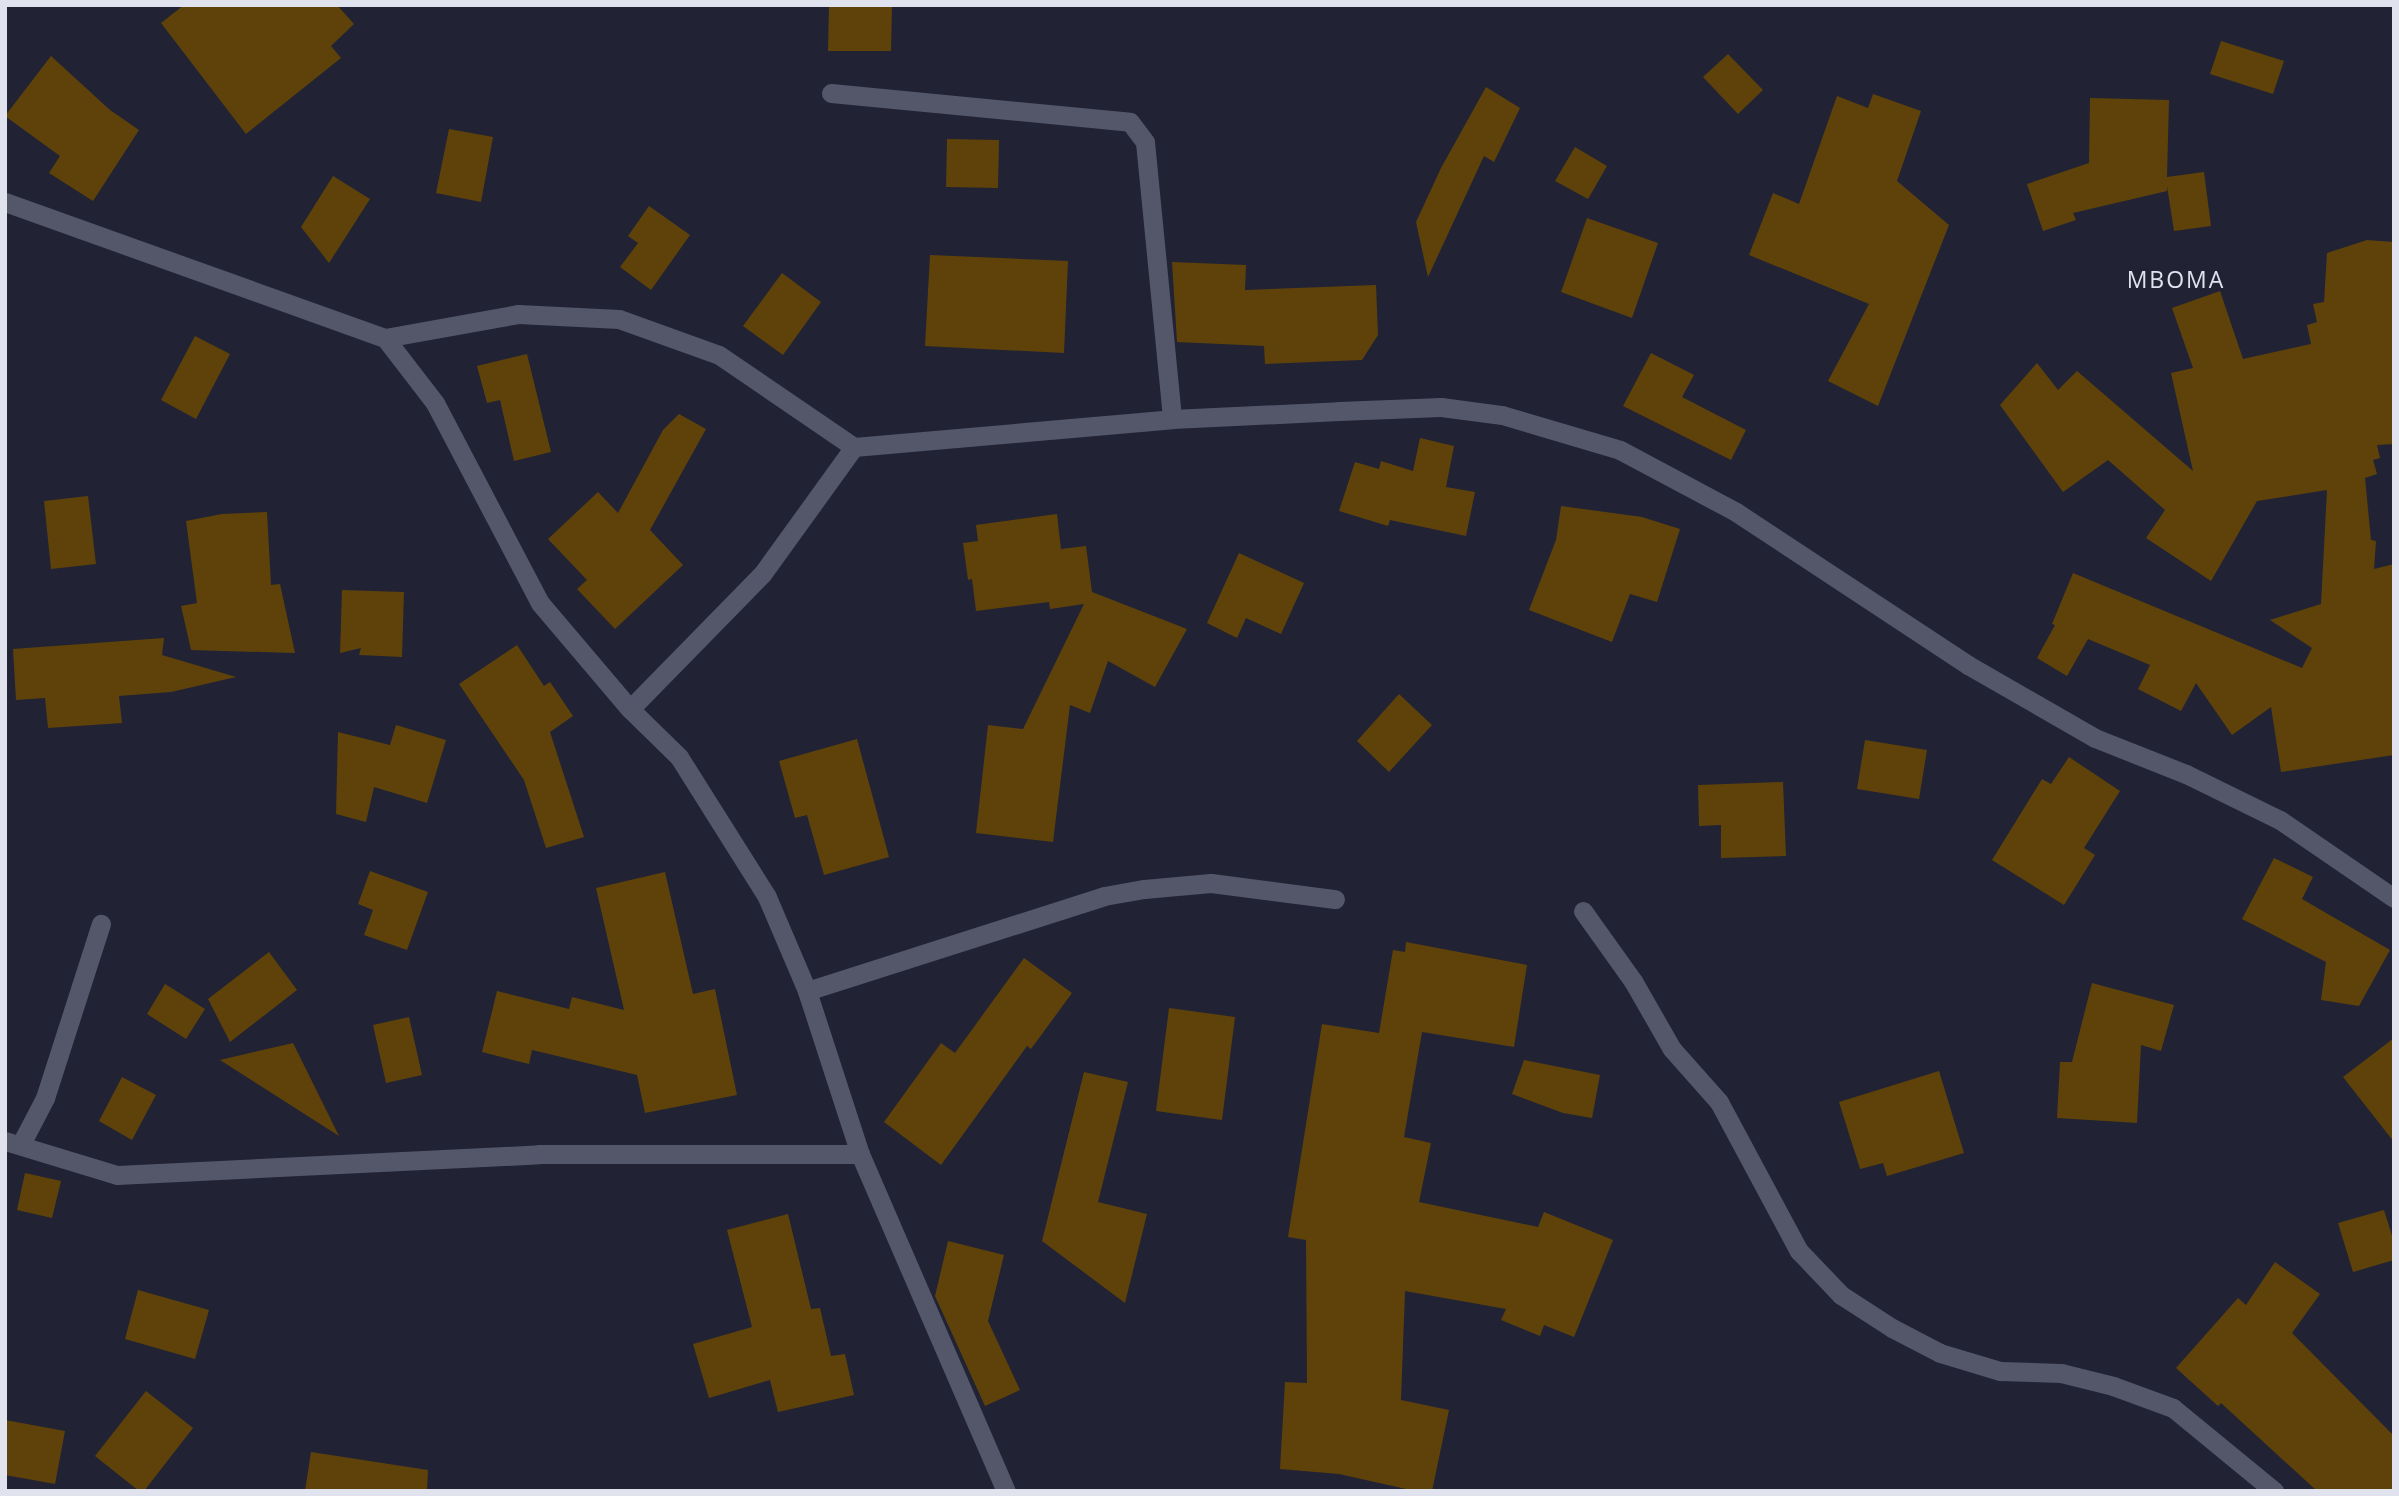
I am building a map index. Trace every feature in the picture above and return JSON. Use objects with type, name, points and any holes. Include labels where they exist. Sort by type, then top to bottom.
[{"type":"street","points":[[831,93],[1130,122],[1145,142],[1172,419]]},
{"type":"street","points":[[5,202],[385,338],[518,314],[619,319],[719,355],[854,447],[1172,419],[1441,407],[1503,415],[1620,450],[1736,512],[1968,666],[2095,738],[2186,774],[2280,820],[2394,898]]},
{"type":"street","points":[[385,338],[435,402],[540,603],[630,709],[679,757],[767,897],[807,991],[860,1154],[1006,1491]]},
{"type":"street","points":[[630,709],[763,573],[854,447]]},
{"type":"street","points":[[807,991],[1104,896],[1144,889],[1211,883],[1335,899]]},
{"type":"street","points":[[1583,911],[1633,981],[1672,1049],[1718,1101],[1798,1251],[1841,1295],[1892,1328],[1940,1353],[2000,1371],[2061,1373],[2113,1386],[2173,1408],[2274,1491]]},
{"type":"street","points":[[102,924],[46,1098],[13,1143],[117,1175],[539,1154],[860,1154]]},
{"type":"building","points":[[184,5],[337,5],[354,24],[331,46],[341,58],[246,134],[161,23]]},
{"type":"building","points":[[829,5],[892,5],[891,51],[828,51]]},
{"type":"building","points":[[2221,41],[2284,61],[2273,94],[2210,74]]},
{"type":"building","points":[[1728,54],[1763,90],[1738,114],[1703,77]]},
{"type":"building","points":[[51,56],[110,110],[139,130],[93,201],[49,173],[60,156],[5,116]]},
{"type":"building","points":[[1486,87],[1520,108],[1494,162],[1484,156],[1428,277],[1416,222],[1441,168]]},
{"type":"building","points":[[1873,94],[1921,111],[1897,181],[1949,225],[1878,406],[1828,381],[1869,304],[1749,255],[1773,193],[1799,204],[1837,96],[1868,108]]},
{"type":"building","points":[[2090,98],[2169,100],[2167,177],[2204,172],[2211,226],[2174,231],[2167,186],[2167,191],[2073,213],[2076,220],[2043,231],[2027,184],[2089,163]]},
{"type":"building","points":[[449,129],[493,137],[481,202],[436,193]]},
{"type":"building","points":[[947,139],[999,140],[998,188],[946,187]]},
{"type":"building","points":[[1575,147],[1607,166],[1588,199],[1555,181]]},
{"type":"building","points":[[333,176],[370,199],[329,263],[301,227]]},
{"type":"building","points":[[649,206],[690,235],[651,290],[620,267],[638,243],[628,236]]},
{"type":"building","points":[[1587,218],[1658,243],[1632,318],[1561,292]]},
{"type":"building","points":[[2367,240],[2394,242],[2394,444],[2377,445],[2380,458],[2373,460],[2377,474],[2365,478],[2371,540],[2376,541],[2374,569],[2394,564],[2394,755],[2281,772],[2271,707],[2232,735],[2196,683],[2181,711],[2138,689],[2150,665],[2088,639],[2067,676],[2037,658],[2055,625],[2052,624],[2073,573],[2302,668],[2312,648],[2270,620],[2321,604],[2327,490],[2257,501],[2211,581],[2146,538],[2165,510],[2108,460],[2063,492],[2000,405],[2037,363],[2058,390],[2077,371],[2193,471],[2171,373],[2193,368],[2172,308],[2220,291],[2243,359],[2311,344],[2307,325],[2317,322],[2313,304],[2324,302],[2327,253]]},
{"type":"building","points":[[930,255],[1068,261],[1064,353],[925,346]]},
{"type":"building","points":[[1172,262],[1246,265],[1245,290],[1376,285],[1378,335],[1362,360],[1265,364],[1264,346],[1177,342]]},
{"type":"building","points":[[782,273],[821,302],[783,355],[743,326]]},
{"type":"building","points":[[195,336],[230,354],[196,419],[161,400]]},
{"type":"building","points":[[1651,353],[1694,375],[1682,397],[1746,430],[1731,460],[1623,406]]},
{"type":"building","points":[[527,354],[551,452],[514,461],[500,400],[487,403],[477,366]]},
{"type":"building","points":[[679,414],[706,429],[650,530],[683,565],[615,629],[577,589],[587,580],[548,539],[598,492],[618,513],[663,430]]},
{"type":"building","points":[[1420,438],[1454,446],[1446,487],[1475,492],[1466,536],[1390,520],[1388,526],[1339,511],[1355,462],[1379,469],[1381,461],[1413,471]]},
{"type":"building","points":[[88,496],[96,564],[51,569],[44,501]]},
{"type":"building","points":[[1561,506],[1642,517],[1680,529],[1657,602],[1630,594],[1612,642],[1529,610],[1556,540]]},
{"type":"building","points":[[267,512],[271,585],[280,584],[295,653],[191,650],[181,606],[197,603],[186,521],[222,514]]},
{"type":"building","points":[[1057,514],[1061,549],[1086,546],[1092,592],[1187,629],[1155,687],[1108,661],[1090,713],[1070,705],[1053,842],[976,833],[988,725],[1023,729],[1084,604],[1050,609],[1049,602],[976,611],[963,543],[978,541],[976,525]]},
{"type":"building","points":[[1239,553],[1304,583],[1281,634],[1246,618],[1237,638],[1207,623]]},
{"type":"building","points":[[342,590],[404,592],[402,657],[359,655],[361,648],[340,653]]},
{"type":"building","points":[[164,638],[162,655],[236,677],[171,692],[119,696],[122,723],[48,728],[45,698],[16,700],[13,649]]},
{"type":"building","points":[[517,645],[544,686],[550,682],[573,716],[550,732],[584,837],[546,848],[524,780],[459,684]]},
{"type":"building","points":[[1399,694],[1432,725],[1389,772],[1357,741]]},
{"type":"building","points":[[396,725],[446,740],[427,803],[374,787],[366,822],[336,814],[338,732],[390,745]]},
{"type":"building","points":[[857,739],[889,857],[824,875],[807,815],[795,818],[779,761]]},
{"type":"building","points":[[1865,740],[1927,750],[1919,799],[1857,789]]},
{"type":"building","points":[[2069,757],[2120,791],[2084,848],[2095,855],[2064,905],[1992,860],[2042,779],[2051,784]]},
{"type":"building","points":[[1783,782],[1786,856],[1721,858],[1721,825],[1699,826],[1698,785]]},
{"type":"building","points":[[2274,858],[2313,877],[2302,899],[2390,950],[2359,1006],[2321,1000],[2326,962],[2242,919]]},
{"type":"building","points":[[370,871],[428,892],[407,950],[364,935],[373,910],[358,904]]},
{"type":"building","points":[[665,872],[693,994],[715,989],[737,1095],[645,1113],[637,1075],[532,1050],[529,1064],[482,1052],[497,991],[569,1009],[572,997],[624,1010],[596,888]]},
{"type":"building","points":[[1406,942],[1527,965],[1514,1047],[1422,1032],[1404,1137],[1431,1143],[1419,1202],[1538,1227],[1544,1212],[1613,1240],[1574,1337],[1544,1325],[1540,1336],[1501,1320],[1506,1309],[1405,1291],[1401,1400],[1449,1410],[1432,1491],[1415,1491],[1339,1474],[1280,1469],[1285,1382],[1307,1383],[1306,1240],[1288,1237],[1322,1024],[1379,1033],[1393,950],[1405,952]]},
{"type":"building","points":[[269,952],[297,990],[230,1042],[208,999]]},
{"type":"building","points":[[1024,958],[1072,993],[1031,1049],[1027,1046],[941,1165],[884,1122],[941,1043],[955,1053]]},
{"type":"building","points":[[2092,983],[2174,1005],[2161,1051],[2141,1045],[2137,1123],[2057,1118],[2060,1062],[2072,1062]]},
{"type":"building","points":[[165,984],[205,1009],[186,1039],[147,1014]]},
{"type":"building","points":[[1169,1008],[1235,1017],[1222,1120],[1156,1111]]},
{"type":"building","points":[[409,1017],[422,1075],[386,1083],[373,1025]]},
{"type":"building","points":[[2394,1038],[2394,1142],[2343,1077]]},
{"type":"building","points":[[293,1043],[339,1136],[220,1060]]},
{"type":"building","points":[[1524,1060],[1600,1075],[1592,1118],[1563,1113],[1512,1094]]},
{"type":"building","points":[[1939,1071],[1964,1153],[1887,1176],[1883,1163],[1860,1169],[1839,1102]]},
{"type":"building","points":[[1084,1072],[1128,1082],[1098,1202],[1147,1214],[1125,1303],[1042,1241]]},
{"type":"building","points":[[122,1077],[156,1095],[132,1140],[99,1121]]},
{"type":"building","points":[[25,1173],[61,1181],[52,1218],[17,1210]]},
{"type":"building","points":[[2384,1210],[2394,1242],[2394,1260],[2353,1272],[2338,1223]]},
{"type":"building","points":[[788,1214],[811,1309],[820,1308],[831,1356],[845,1354],[854,1395],[778,1412],[770,1380],[709,1398],[693,1344],[752,1327],[727,1230]]},
{"type":"building","points":[[948,1241],[1004,1255],[988,1321],[1020,1390],[985,1406],[935,1296]]},
{"type":"building","points":[[2275,1262],[2320,1294],[2292,1333],[2394,1436],[2394,1491],[2317,1491],[2221,1403],[2218,1406],[2176,1368],[2238,1298],[2246,1305]]},
{"type":"building","points":[[138,1290],[209,1310],[195,1359],[125,1339]]},
{"type":"building","points":[[146,1391],[193,1428],[144,1491],[139,1491],[95,1456]]},
{"type":"building","points":[[5,1420],[65,1431],[55,1484],[5,1475]]},
{"type":"building","points":[[311,1452],[428,1470],[427,1491],[305,1491]]},
{"type":"district","name":"MBOMA","points":[[2176,279]]}]
